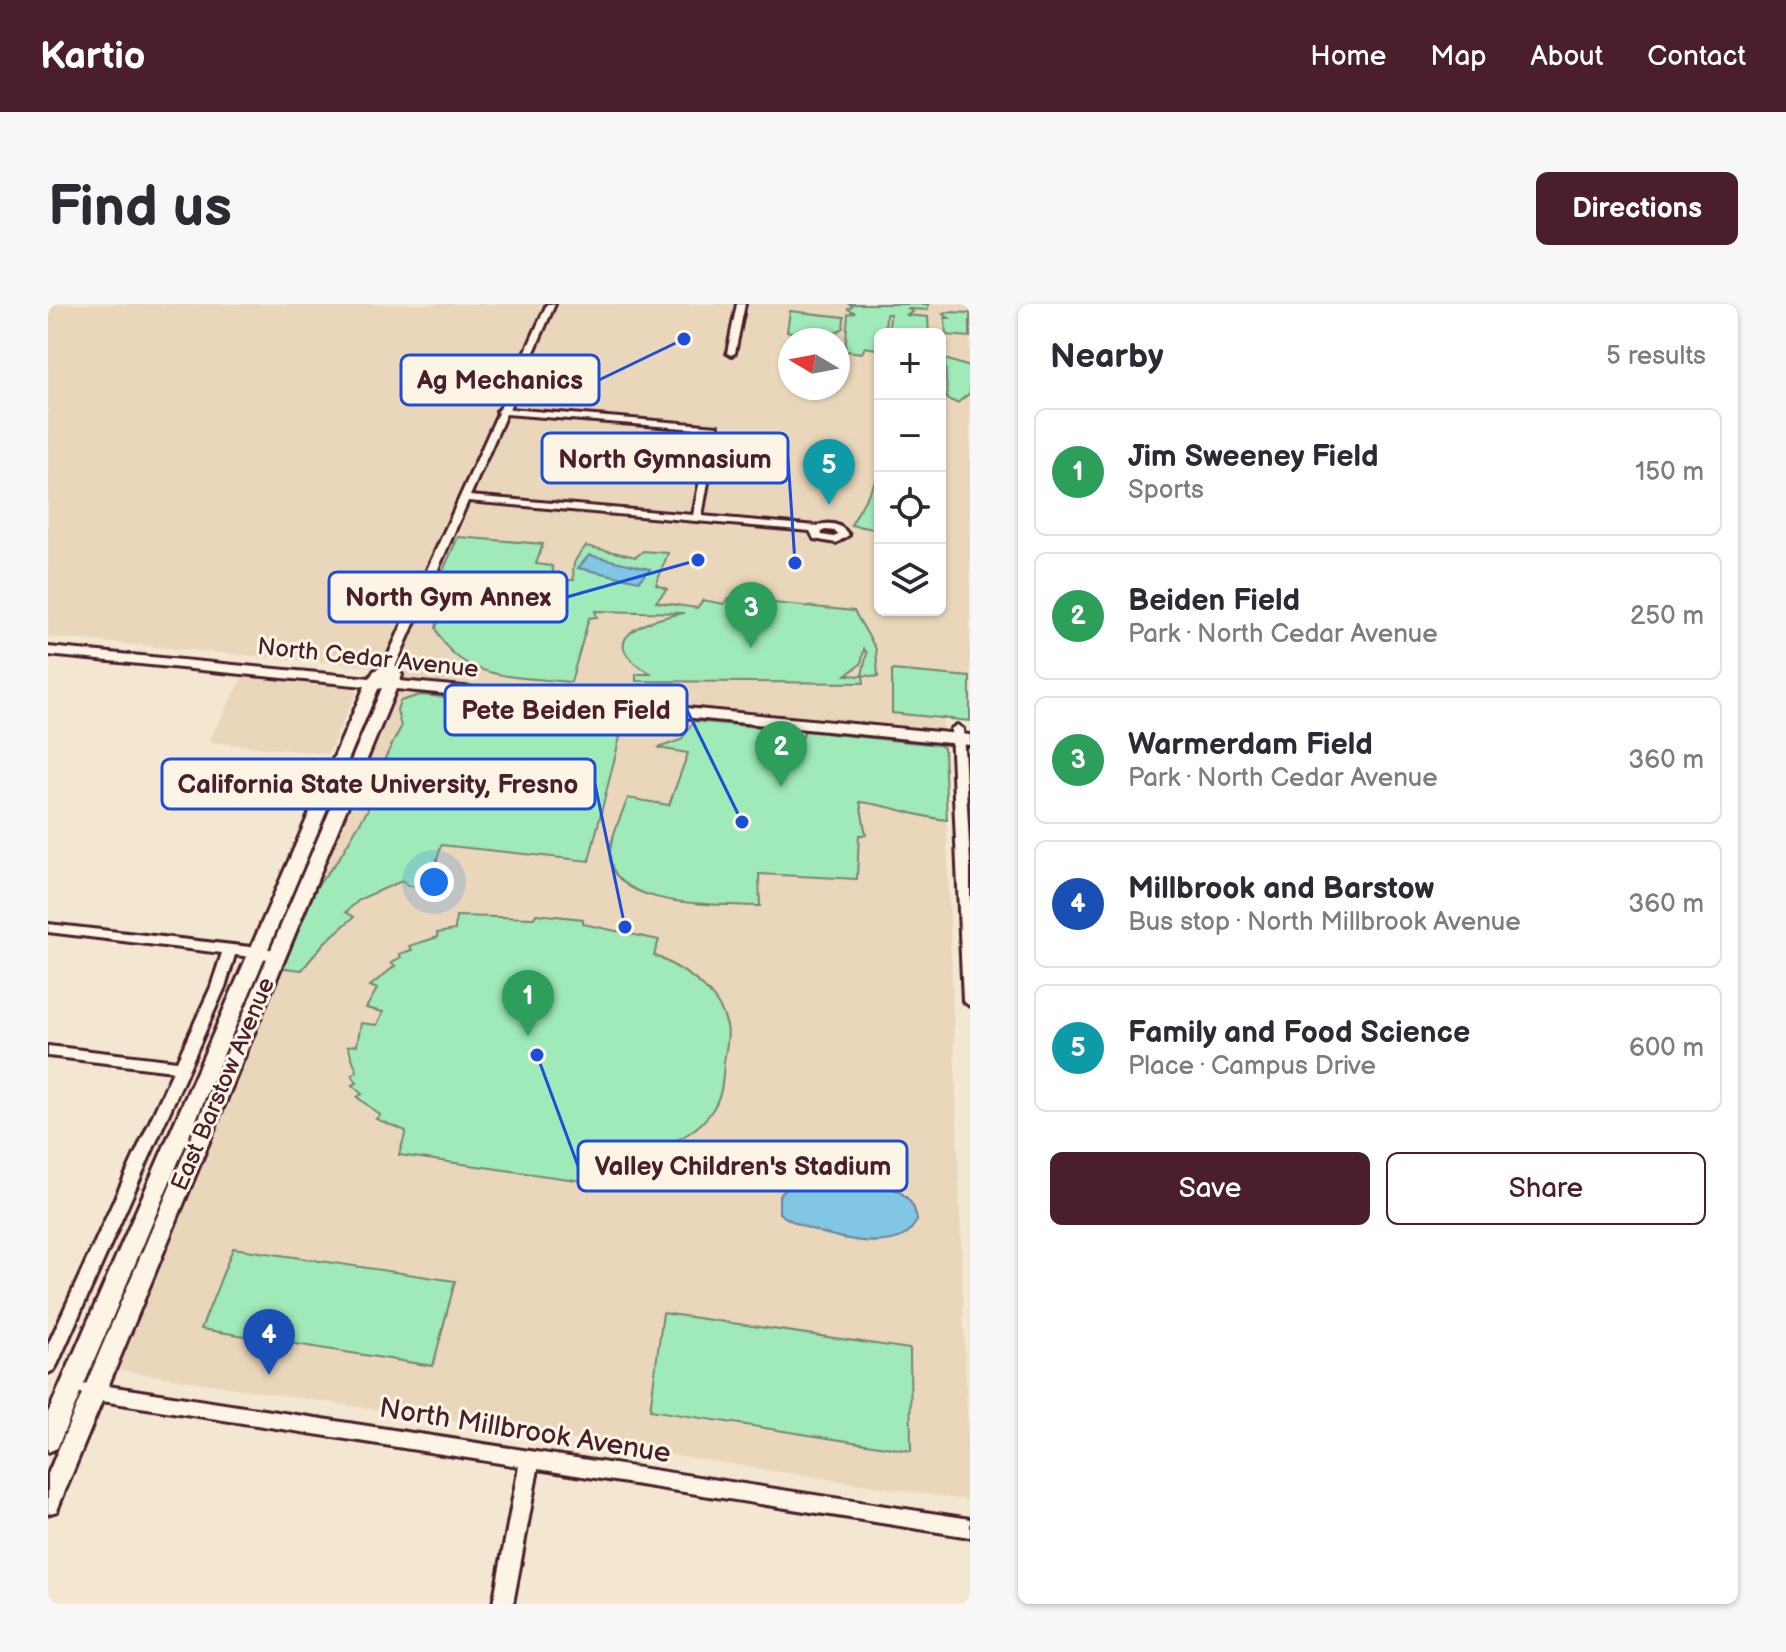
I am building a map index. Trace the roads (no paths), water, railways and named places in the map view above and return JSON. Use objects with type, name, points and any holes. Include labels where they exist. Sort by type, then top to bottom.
[{"type":"main road","name":"North Cedar Avenue","points":[[48,642],[964,734]]},
{"type":"main road","name":"North Cedar Avenue","points":[[48,651],[386,676]]},
{"type":"main road","name":"East Barstow Avenue","points":[[48,1503],[83,1390],[386,676]]},
{"type":"main road","name":"East Barstow Avenue","points":[[48,1441],[83,1390]]},
{"type":"street","name":"East Barstow Avenue","points":[[386,676],[551,304]]},
{"type":"street","points":[[731,353],[741,304]]},
{"type":"street","points":[[501,411],[715,428],[697,518]]},
{"type":"street","points":[[464,498],[816,529]]},
{"type":"street","points":[[964,734],[970,1001]]},
{"type":"street","points":[[48,928],[268,954]]},
{"type":"street","points":[[48,1365],[218,987],[230,950]]},
{"type":"street","points":[[48,1051],[182,1067]]},
{"type":"street","name":"North Millbrook Avenue","points":[[83,1390],[970,1528]]},
{"type":"street","points":[[503,1604],[530,1460]]},
{"type":"water","points":[[589,555],[650,569],[639,581],[578,568]]},
{"type":"water","points":[[798,1178],[850,1179],[887,1186],[902,1193],[912,1205],[917,1221],[905,1235],[876,1241],[840,1238],[805,1227],[779,1213],[779,1195]]},
{"type":"place","name":"Ag Mechanics","points":[[684,339]]},
{"type":"place","name":"Family and Food Science","points":[[829,505]]},
{"type":"place","name":"North Gym Annex","points":[[698,560]]},
{"type":"place","name":"North Gymnasium","points":[[795,563]]},
{"type":"place","name":"Warmerdam Field","points":[[751,648]]},
{"type":"place","name":"Beiden Field","points":[[781,787]]},
{"type":"place","name":"Pete Beiden Field","points":[[742,822]]},
{"type":"place","name":"California State University, Fresno","points":[[625,927]]},
{"type":"place","name":"Jim Sweeney Field","points":[[528,1036]]},
{"type":"place","name":"Valley Children's Stadium","points":[[537,1055]]},
{"type":"place","name":"Millbrook and Barstow","points":[[269,1375]]}]
